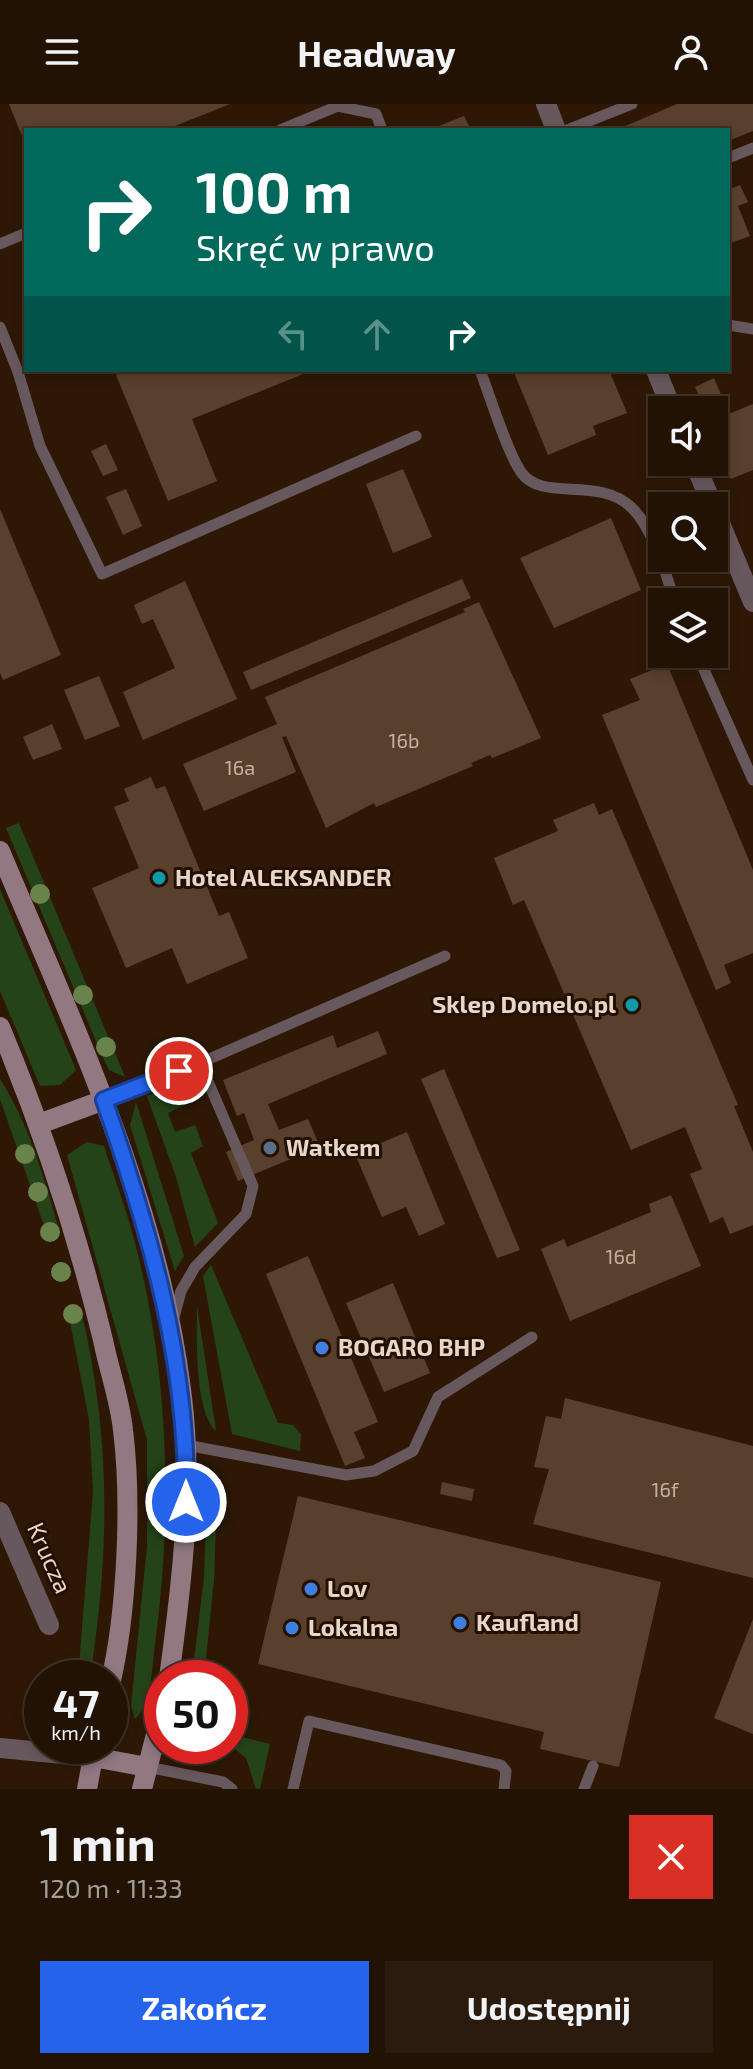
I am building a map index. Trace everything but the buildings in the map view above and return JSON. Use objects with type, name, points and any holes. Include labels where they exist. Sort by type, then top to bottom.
[{"type":"main road","points":[[0,851],[104,1100],[139,1200],[172,1327],[186,1445],[184,1543],[171,1660]]},
{"type":"main road","points":[[0,1027],[39,1124],[77,1237],[123,1427],[126,1488],[123,1585],[113,1660]]},
{"type":"main road","points":[[39,1124],[104,1100]]},
{"type":"main road","points":[[128,1762],[147,1767]]},
{"type":"main road","points":[[87,1789],[92,1764]]},
{"type":"main road","points":[[142,1789],[148,1764]]},
{"type":"street","points":[[546,104],[555,128]]},
{"type":"street","points":[[657,372],[666,396]]},
{"type":"street","points":[[728,543],[753,602]]},
{"type":"street","name":"Krucza","points":[[0,1512],[49,1625]]},
{"type":"street","points":[[0,1748],[24,1749]]},
{"type":"lane","points":[[572,128],[632,104]]},
{"type":"lane","points":[[285,128],[338,106],[376,114],[381,128]]},
{"type":"lane","points":[[730,157],[753,148]]},
{"type":"lane","points":[[0,244],[24,234]]},
{"type":"lane","points":[[730,325],[753,329]]},
{"type":"lane","points":[[0,327],[18,372],[40,446],[102,574],[416,436]]},
{"type":"lane","points":[[481,372],[521,474],[545,489],[592,488],[632,507],[658,553],[670,588]]},
{"type":"lane","points":[[703,668],[753,780]]},
{"type":"lane","points":[[104,1100],[200,1063],[445,956]]},
{"type":"lane","points":[[172,1327],[181,1291],[195,1267],[246,1214],[253,1186],[200,1063]]},
{"type":"lane","points":[[186,1445],[346,1475],[374,1471],[413,1451],[438,1397],[532,1337]]},
{"type":"lane","points":[[293,1789],[309,1721],[501,1765],[506,1771],[504,1789]]},
{"type":"lane","points":[[584,1789],[593,1766]]},
{"type":"lane","points":[[147,1767],[223,1782],[232,1789]]},
{"type":"green space","points":[[19,823],[125,1077],[109,1070],[104,1060],[6,828]]},
{"type":"green space","points":[[0,889],[76,1070],[60,1085],[40,1086],[0,991]]},
{"type":"green space","points":[[0,1079],[27,1133],[48,1190],[59,1229],[49,1240],[0,1099]]},
{"type":"green space","points":[[160,1091],[178,1095],[186,1104],[168,1113],[175,1132],[195,1125],[203,1146],[191,1153],[218,1223],[195,1247],[176,1177],[147,1096]]},
{"type":"green space","points":[[136,1102],[184,1256],[175,1271],[130,1125]]},
{"type":"green space","points":[[87,1142],[104,1146],[131,1227],[155,1339],[164,1441],[164,1543],[153,1660],[144,1660],[144,1706],[135,1719],[131,1706],[147,1546],[147,1440],[67,1155]]},
{"type":"green space","points":[[211,1265],[278,1423],[293,1425],[301,1434],[300,1451],[232,1434],[203,1276]]},
{"type":"green space","points":[[67,1306],[81,1310],[91,1357],[98,1403],[104,1494],[97,1631],[93,1660],[79,1660],[93,1492],[89,1420]]},
{"type":"green space","points":[[197,1306],[216,1431],[209,1421],[200,1390]]},
{"type":"green space","points":[[218,1472],[214,1580],[206,1660],[194,1660],[204,1577],[207,1497]]},
{"type":"green space","points":[[248,1738],[270,1744],[260,1789],[256,1789],[248,1764]]},
{"type":"place","name":"Hotel ALEKSANDER","points":[[159,878]]},
{"type":"place","name":"Sklep Domelo.pl","points":[[632,1005]]},
{"type":"place","name":"Watkem","points":[[270,1148]]},
{"type":"place","name":"BOGARO BHP","points":[[322,1348]]},
{"type":"place","name":"Lov","points":[[311,1589]]},
{"type":"place","name":"Kaufland","points":[[460,1623]]},
{"type":"place","name":"Lokalna","points":[[292,1628]]},
{"type":"route","points":[[179,1071],[104,1100],[135,1188],[172,1327],[186,1445],[186,1502]]}]
